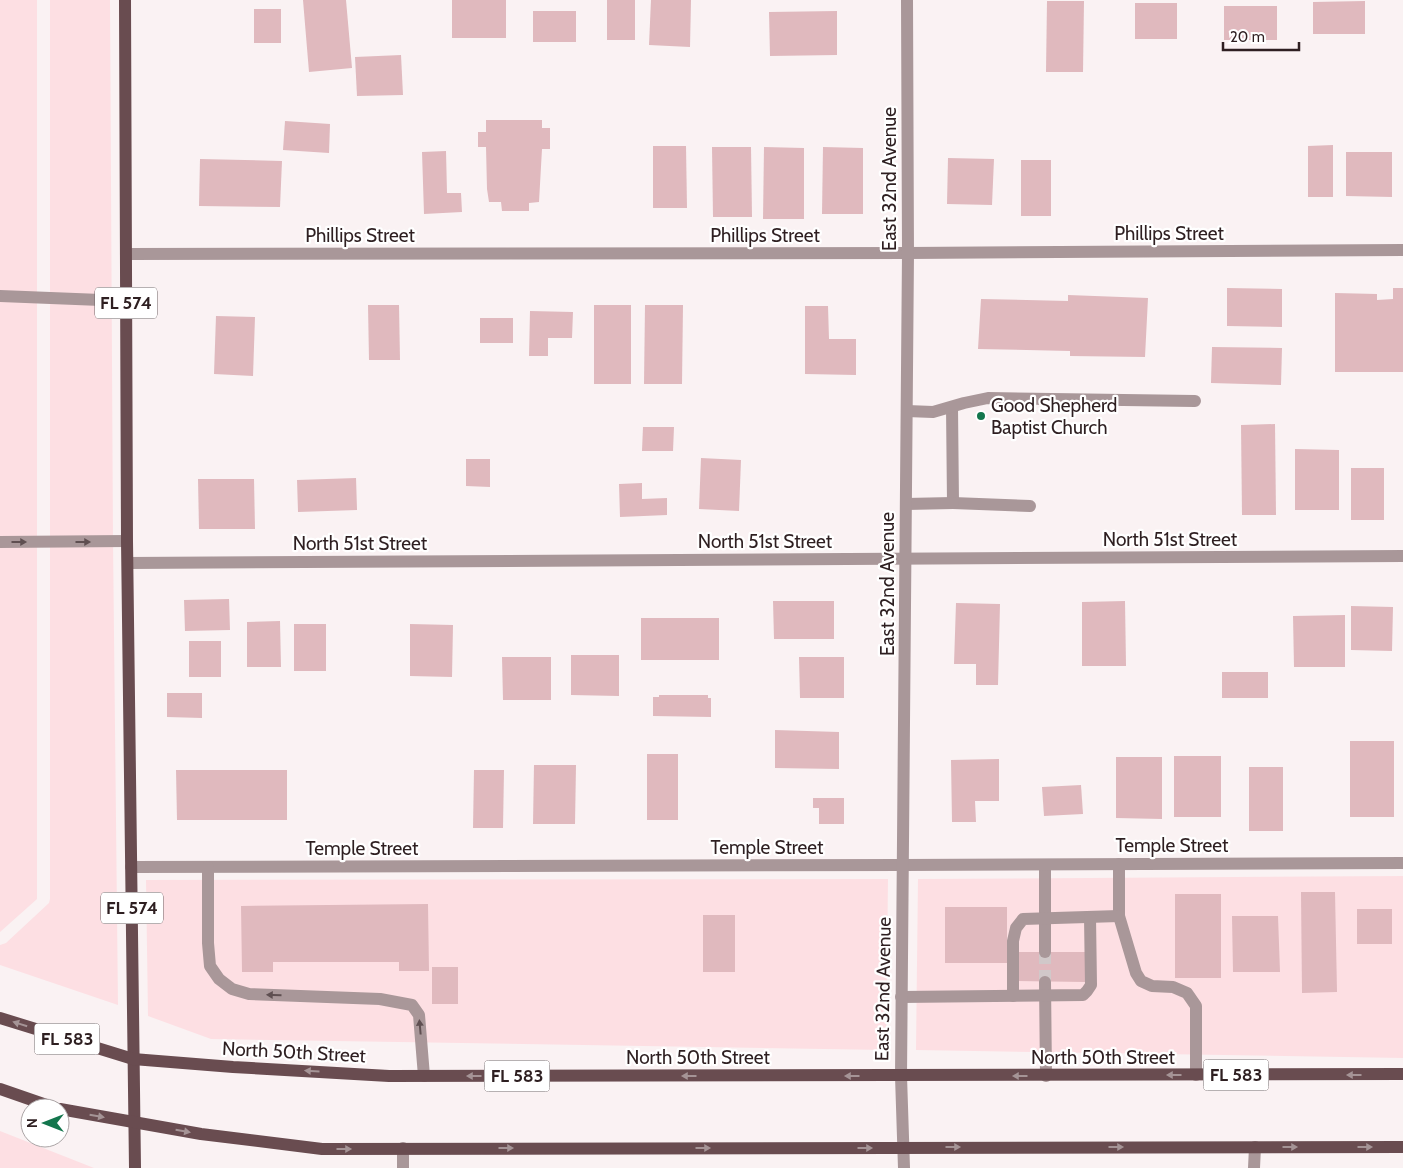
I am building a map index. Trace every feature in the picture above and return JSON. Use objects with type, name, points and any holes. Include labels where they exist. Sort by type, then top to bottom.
[{"type":"main road","name":"FL 574","points":[[125,0],[127,541],[134,1168]]},
{"type":"main road","name":"North 50th Street","points":[[0,1018],[133,1059],[388,1076],[1403,1074]]},
{"type":"main road","points":[[0,1089],[26,1098]]},
{"type":"main road","points":[[70,1111],[201,1134],[322,1149],[1403,1147]]},
{"type":"street","name":"East 32nd Avenue","points":[[904,1168],[901,1076],[908,253],[907,0]]},
{"type":"street","name":"Phillips Street","points":[[126,254],[1403,250]]},
{"type":"street","points":[[0,296],[126,300]]},
{"type":"street","points":[[907,411],[933,412],[988,398],[1195,401]]},
{"type":"street","points":[[952,407],[953,504]]},
{"type":"street","points":[[906,504],[1030,506]]},
{"type":"street","points":[[0,542],[127,541]]},
{"type":"street","name":"North 51st Street","points":[[128,564],[1403,556]]},
{"type":"street","name":"Temple Street","points":[[131,867],[1403,863]]},
{"type":"street","points":[[1119,864],[1119,916],[1136,973],[1141,981],[1152,986],[1173,987],[1187,993],[1196,1006],[1196,1075]]},
{"type":"street","points":[[1045,865],[1045,952]]},
{"type":"street","points":[[208,867],[208,943],[210,966],[220,979],[232,989],[250,994],[380,999],[412,1005],[418,1015],[424,1076]]},
{"type":"street","points":[[1013,996],[1013,941],[1016,928],[1023,920],[1119,916]]},
{"type":"street","points":[[902,998],[1083,995],[1091,986],[1090,917]]},
{"type":"street","points":[[1045,982],[1046,1076]]},
{"type":"street","points":[[1254,1168],[1255,1147]]},
{"type":"street","points":[[403,1148],[403,1168]]},
{"type":"shaded area","points":[[0,0],[37,0],[37,899],[0,932]]},
{"type":"shaded area","points":[[50,0],[110,0],[118,1005],[0,965],[0,945],[6,943],[49,903],[50,899]]},
{"type":"shaded area","points":[[1403,876],[1403,1058],[916,1050],[918,879]]},
{"type":"shaded area","points":[[888,879],[886,1050],[211,1039],[148,1016],[146,880]]},
{"type":"shaded area","points":[[0,1131],[20,1139],[20,1148],[43,1148],[94,1168],[0,1168]]},
{"type":"building","points":[[303,0],[346,0],[352,68],[309,72]]},
{"type":"building","points":[[452,0],[506,0],[506,38],[452,38]]},
{"type":"building","points":[[607,0],[635,0],[635,40],[607,40]]},
{"type":"building","points":[[651,0],[691,0],[690,47],[649,45]]},
{"type":"building","points":[[1047,1],[1084,1],[1083,72],[1046,72]]},
{"type":"building","points":[[1365,1],[1365,34],[1313,34],[1313,2]]},
{"type":"building","points":[[1135,3],[1177,3],[1177,39],[1135,39]]},
{"type":"building","points":[[1224,6],[1277,6],[1277,40],[1224,40]]},
{"type":"building","points":[[254,9],[281,9],[281,43],[254,43]]},
{"type":"building","points":[[533,11],[576,11],[576,42],[533,42]]},
{"type":"building","points":[[837,11],[837,55],[770,56],[769,12]]},
{"type":"building","points":[[401,55],[403,95],[357,96],[355,57]]},
{"type":"building","points":[[486,120],[542,120],[542,128],[550,128],[550,149],[542,149],[539,202],[529,203],[529,211],[502,211],[501,202],[489,202],[486,147],[478,147],[478,132],[486,132]]},
{"type":"building","points":[[285,121],[330,124],[329,153],[283,150]]},
{"type":"building","points":[[1333,145],[1333,197],[1308,197],[1308,146]]},
{"type":"building","points":[[653,146],[686,146],[687,208],[653,208]]},
{"type":"building","points":[[712,147],[751,147],[752,217],[713,217]]},
{"type":"building","points":[[764,147],[804,148],[804,219],[763,219]]},
{"type":"building","points":[[823,147],[863,148],[863,214],[822,214]]},
{"type":"building","points":[[446,151],[447,193],[461,193],[462,212],[424,214],[422,152]]},
{"type":"building","points":[[1346,152],[1392,152],[1392,197],[1346,196]]},
{"type":"building","points":[[948,158],[994,159],[992,205],[947,204]]},
{"type":"building","points":[[200,159],[282,161],[280,207],[199,206]]},
{"type":"building","points":[[1021,160],[1051,160],[1051,216],[1021,216]]},
{"type":"building","points":[[1227,288],[1282,289],[1282,327],[1227,326]]},
{"type":"building","points":[[1393,288],[1403,288],[1403,372],[1335,372],[1335,293],[1377,294],[1377,300],[1393,299]]},
{"type":"building","points":[[1068,295],[1148,298],[1145,357],[1070,356],[1070,351],[978,349],[981,299],[1068,301]]},
{"type":"building","points":[[368,305],[399,305],[400,360],[369,360]]},
{"type":"building","points":[[594,305],[631,305],[631,384],[594,384]]},
{"type":"building","points":[[645,305],[683,305],[682,384],[644,384]]},
{"type":"building","points":[[805,306],[828,306],[829,339],[856,339],[856,375],[805,374]]},
{"type":"building","points":[[530,311],[573,312],[572,338],[548,338],[548,356],[529,356]]},
{"type":"building","points":[[216,316],[255,317],[253,376],[214,374]]},
{"type":"building","points":[[480,318],[513,318],[513,343],[480,343]]},
{"type":"building","points":[[1212,347],[1282,348],[1281,385],[1211,383]]},
{"type":"building","points":[[1275,424],[1276,515],[1242,515],[1241,425]]},
{"type":"building","points":[[643,427],[674,427],[673,451],[642,451]]},
{"type":"building","points":[[1295,449],[1339,450],[1339,510],[1295,510]]},
{"type":"building","points":[[701,458],[741,460],[739,511],[699,509]]},
{"type":"building","points":[[466,459],[490,459],[490,487],[466,486]]},
{"type":"building","points":[[1351,468],[1384,468],[1384,520],[1351,520]]},
{"type":"building","points":[[356,478],[357,510],[298,512],[297,480]]},
{"type":"building","points":[[198,479],[254,479],[255,529],[199,529]]},
{"type":"building","points":[[642,483],[642,499],[667,498],[667,515],[620,517],[619,484]]},
{"type":"building","points":[[229,599],[230,630],[185,631],[184,600]]},
{"type":"building","points":[[773,601],[834,601],[834,639],[774,639]]},
{"type":"building","points":[[1125,601],[1126,666],[1082,666],[1082,602]]},
{"type":"building","points":[[956,603],[1000,604],[998,685],[976,685],[976,664],[954,664]]},
{"type":"building","points":[[1351,606],[1393,607],[1392,651],[1351,650]]},
{"type":"building","points":[[1345,615],[1345,667],[1294,667],[1293,616]]},
{"type":"building","points":[[641,618],[719,618],[719,660],[641,660]]},
{"type":"building","points":[[280,621],[281,667],[247,667],[247,622]]},
{"type":"building","points":[[294,624],[326,624],[326,671],[294,671]]},
{"type":"building","points":[[410,624],[453,625],[452,677],[410,676]]},
{"type":"building","points":[[189,641],[221,641],[221,677],[189,677]]},
{"type":"building","points":[[571,655],[619,655],[619,696],[571,695]]},
{"type":"building","points":[[502,657],[551,657],[551,700],[503,700]]},
{"type":"building","points":[[799,657],[844,657],[844,698],[800,698]]},
{"type":"building","points":[[1222,672],[1268,672],[1268,698],[1222,698]]},
{"type":"building","points":[[167,693],[202,693],[202,718],[167,717]]},
{"type":"building","points":[[659,695],[708,695],[708,698],[711,698],[711,717],[653,716],[653,697],[659,697]]},
{"type":"building","points":[[775,730],[839,732],[839,769],[775,768]]},
{"type":"building","points":[[1350,741],[1394,741],[1394,817],[1350,817]]},
{"type":"building","points":[[647,754],[678,754],[678,820],[647,820]]},
{"type":"building","points":[[1174,756],[1221,756],[1221,817],[1174,817]]},
{"type":"building","points":[[1116,757],[1162,757],[1162,819],[1116,818]]},
{"type":"building","points":[[999,759],[999,801],[975,801],[976,822],[952,822],[951,760]]},
{"type":"building","points":[[534,765],[576,765],[575,824],[533,824]]},
{"type":"building","points":[[1249,767],[1283,767],[1283,831],[1249,831]]},
{"type":"building","points":[[176,770],[287,770],[287,820],[177,820]]},
{"type":"building","points":[[474,770],[504,770],[503,828],[473,828]]},
{"type":"building","points":[[1081,785],[1083,814],[1044,816],[1042,787]]},
{"type":"building","points":[[813,798],[844,798],[844,824],[819,824],[819,808],[813,808]]},
{"type":"building","points":[[1301,892],[1335,892],[1337,992],[1302,993]]},
{"type":"building","points":[[1175,894],[1221,894],[1221,978],[1175,978]]},
{"type":"building","points":[[428,904],[429,971],[399,971],[399,962],[273,962],[273,972],[242,972],[241,906]]},
{"type":"building","points":[[945,907],[1007,907],[1007,963],[945,963]]},
{"type":"building","points":[[1357,909],[1392,909],[1392,944],[1357,944]]},
{"type":"building","points":[[703,915],[735,915],[735,972],[703,972]]},
{"type":"building","points":[[1232,916],[1278,916],[1280,972],[1233,972]]},
{"type":"building","points":[[1015,952],[1085,952],[1085,982],[1015,981]]},
{"type":"building","points":[[432,967],[458,967],[458,1004],[432,1004]]},
{"type":"tunnel","points":[[1045,952],[1045,982]]},
{"type":"place","name":"Good Shepherd Baptist Church","points":[[981,416]]}]
